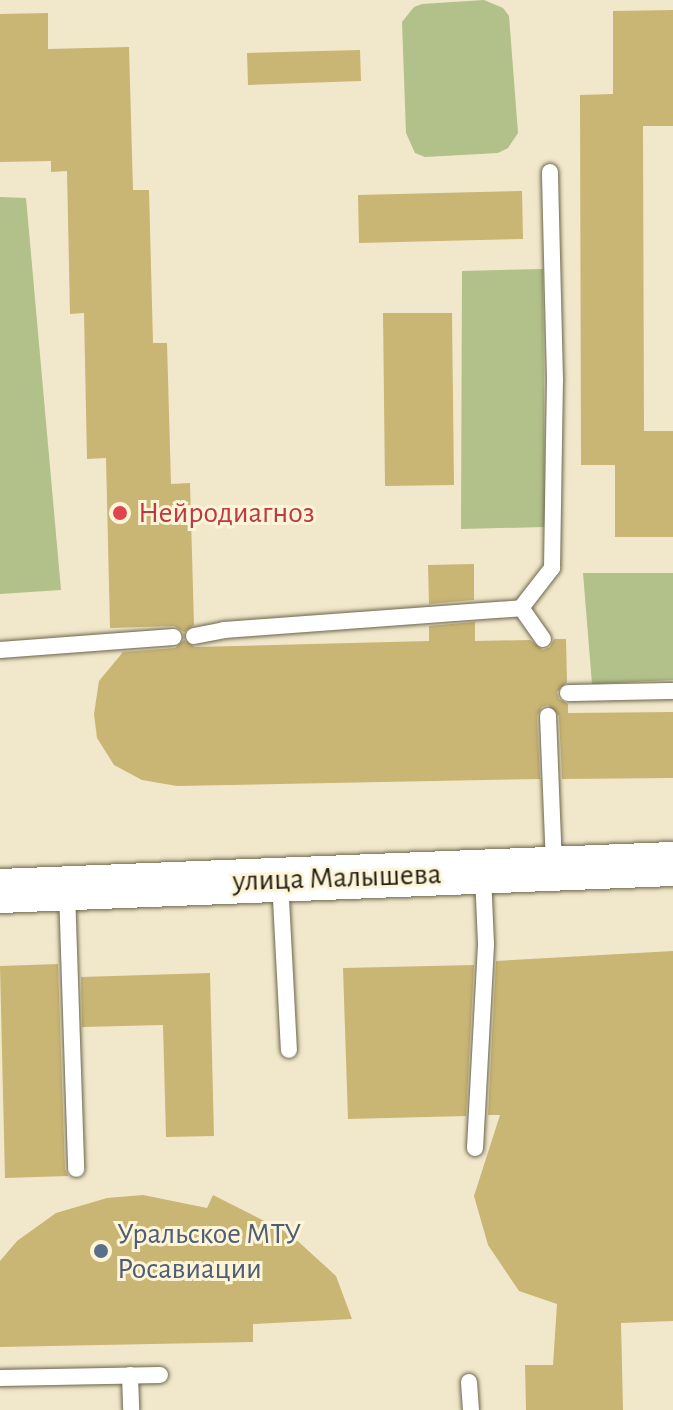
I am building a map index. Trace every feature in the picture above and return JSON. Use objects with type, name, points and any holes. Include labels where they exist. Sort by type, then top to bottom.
[{"type":"main road","name":"улица Малышева","points":[[0,891],[483,872],[553,855],[673,837]]},
{"type":"main road","name":"улица Малышева","points":[[0,861],[553,855],[673,864]]},
{"type":"lane","points":[[194,636],[224,630],[521,608],[552,568],[555,380],[550,172]]},
{"type":"lane","points":[[521,608],[543,639]]},
{"type":"lane","points":[[0,650],[174,637]]},
{"type":"lane","points":[[568,693],[673,691]]},
{"type":"lane","points":[[548,716],[553,855]]},
{"type":"lane","points":[[475,1148],[486,944],[483,872]]},
{"type":"lane","points":[[280,880],[289,1050]]},
{"type":"lane","points":[[67,888],[76,1169]]},
{"type":"lane","points":[[130,1375],[131,1410]]},
{"type":"lane","points":[[0,1378],[160,1375]]},
{"type":"lane","points":[[469,1382],[471,1410]]},
{"type":"green space","points":[[484,0],[503,8],[509,16],[518,133],[508,148],[498,153],[425,157],[415,153],[406,133],[402,22],[414,7],[422,4]]},
{"type":"green space","points":[[0,197],[26,198],[61,590],[0,594]]},
{"type":"green space","points":[[543,269],[545,527],[461,529],[462,271]]},
{"type":"green space","points":[[583,573],[673,573],[673,680],[592,684]]},
{"type":"building","points":[[673,10],[673,126],[643,126],[644,431],[673,431],[673,537],[615,537],[615,465],[581,465],[580,95],[613,94],[613,11]]},
{"type":"building","points":[[48,13],[48,49],[129,47],[133,190],[149,190],[153,343],[167,343],[171,484],[190,483],[194,625],[184,632],[174,626],[110,628],[106,458],[87,459],[84,313],[70,314],[67,171],[51,172],[51,161],[0,162],[0,14]]},
{"type":"building","points":[[360,50],[361,81],[248,85],[247,53]]},
{"type":"building","points":[[522,191],[523,239],[359,243],[358,195]]},
{"type":"building","points":[[383,313],[452,313],[454,485],[385,486]]},
{"type":"building","points":[[474,564],[474,600],[429,604],[428,565]]},
{"type":"building","points":[[475,622],[475,641],[530,640],[543,650],[550,647],[554,639],[566,639],[567,682],[557,692],[559,699],[568,704],[568,713],[673,712],[673,778],[562,779],[559,716],[548,705],[542,707],[537,716],[540,779],[177,786],[142,780],[114,765],[97,738],[94,714],[99,681],[123,652],[175,648],[184,640],[195,647],[429,641],[429,626]]},
{"type":"building","points":[[673,951],[673,1321],[621,1323],[623,1410],[526,1410],[525,1365],[553,1365],[557,1304],[519,1291],[488,1245],[474,1196],[500,1115],[488,1115],[496,961]]},
{"type":"building","points":[[58,964],[65,1169],[68,1176],[5,1178],[0,966]]},
{"type":"building","points":[[474,965],[466,1116],[348,1119],[343,968]]},
{"type":"building","points":[[210,973],[214,1136],[166,1137],[163,1025],[82,1027],[81,977]]},
{"type":"building","points":[[143,1195],[207,1208],[213,1195],[290,1234],[336,1276],[352,1319],[253,1324],[253,1342],[0,1347],[0,1261],[17,1241],[56,1213],[107,1198]]},
{"type":"place","name":"Нейродиагноз","points":[[120,513]]},
{"type":"place","name":"Уральское МТУ Росавиации","points":[[101,1251]]}]
